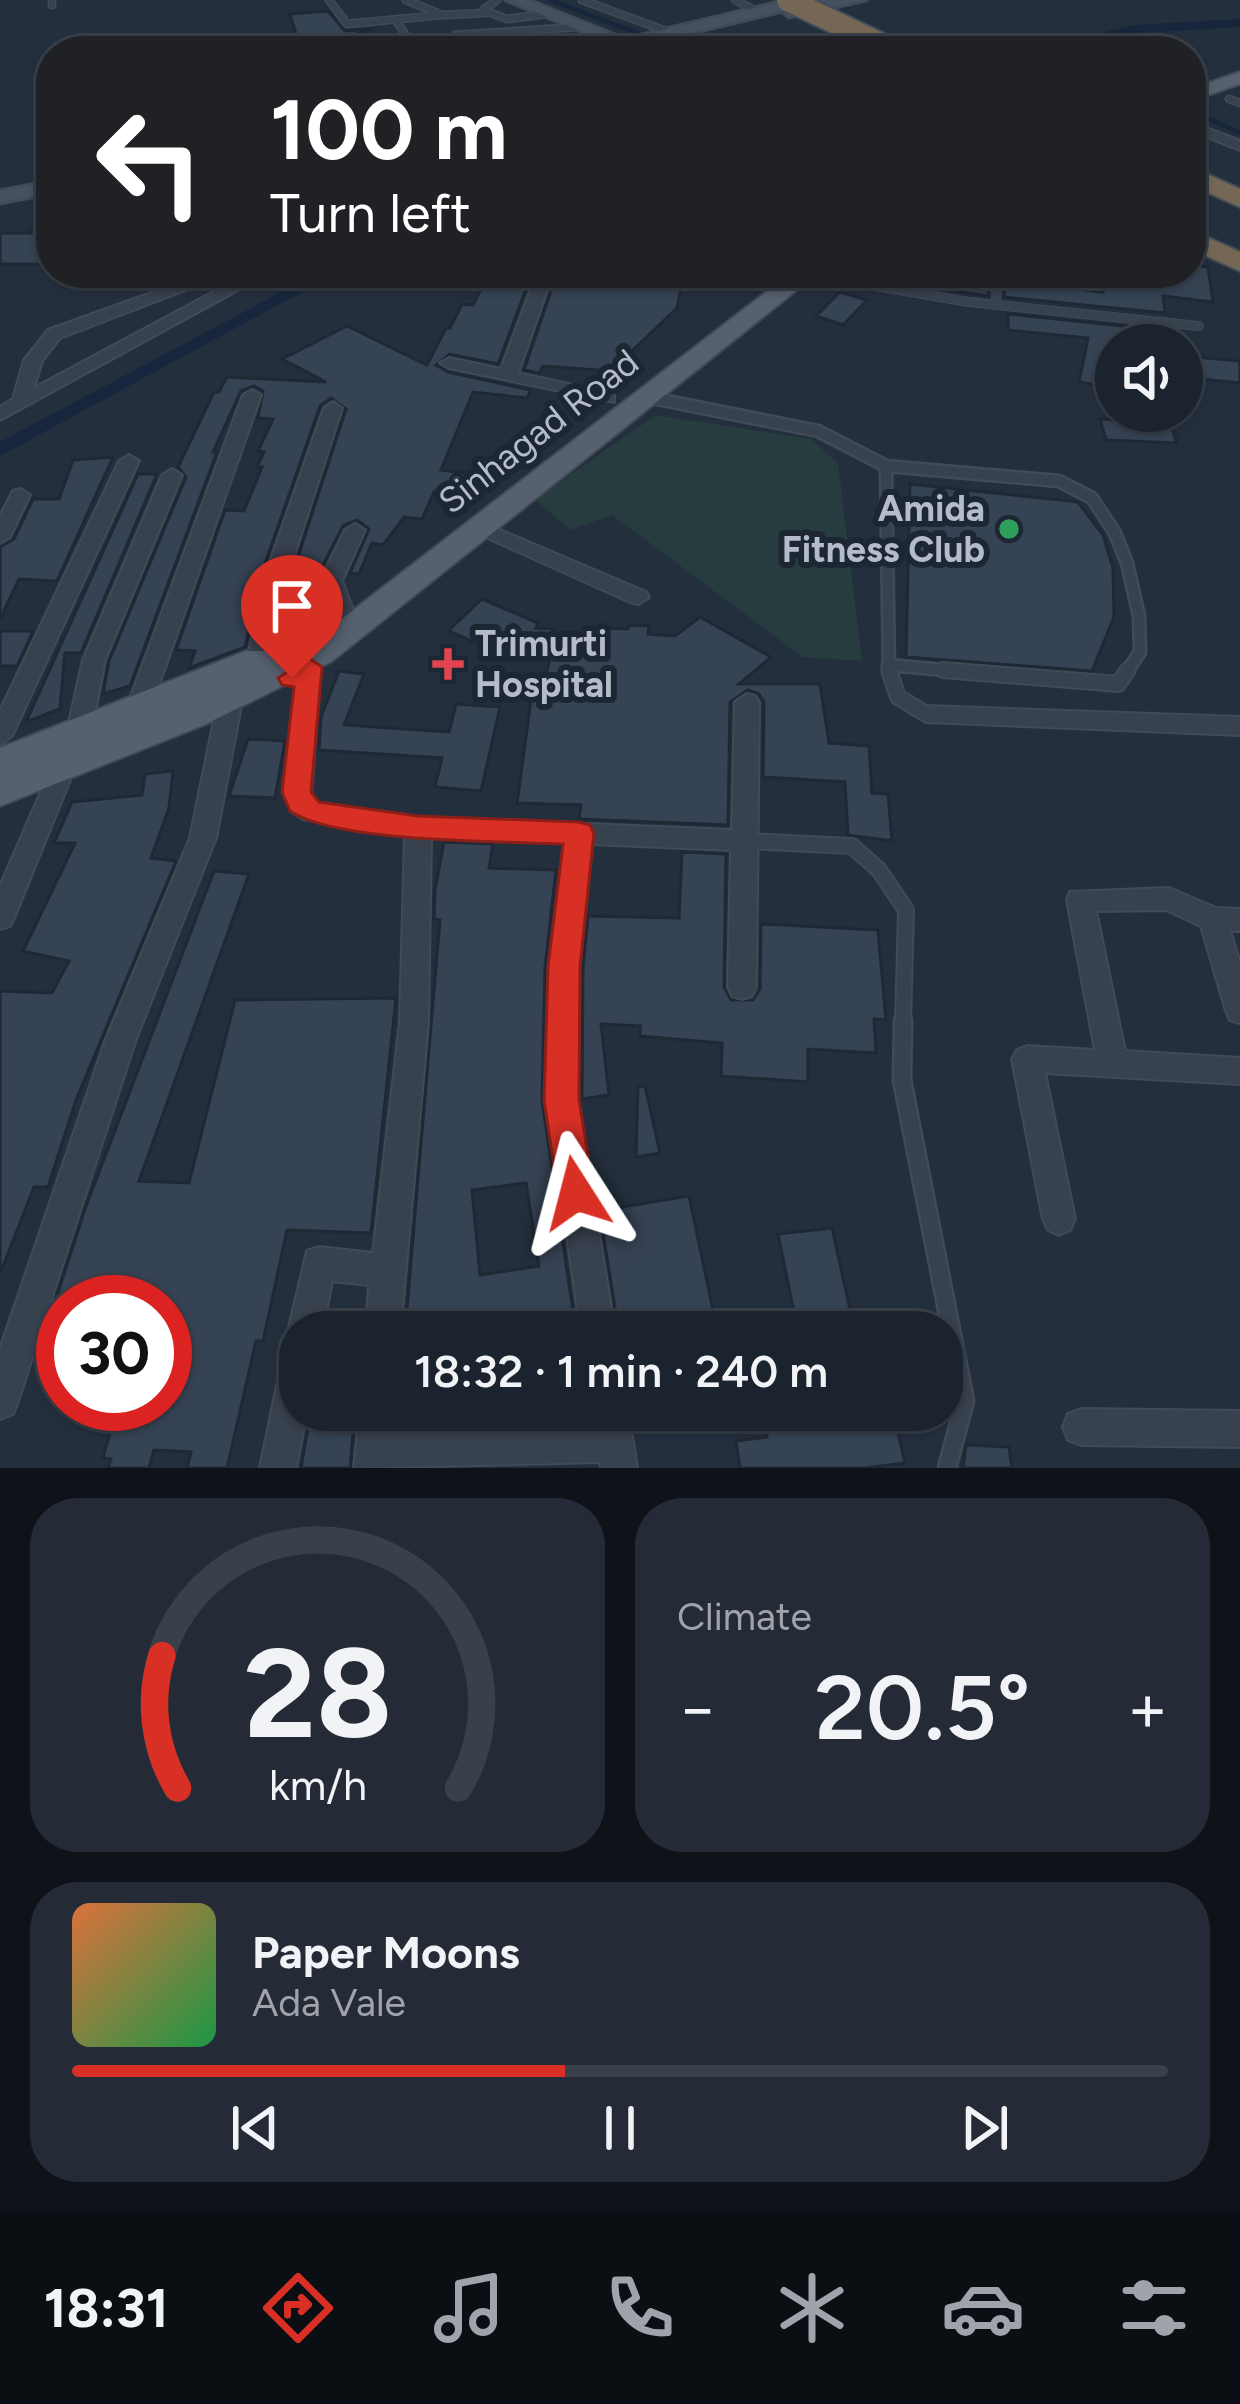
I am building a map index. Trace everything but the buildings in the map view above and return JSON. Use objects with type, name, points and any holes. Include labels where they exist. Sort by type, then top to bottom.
[{"type":"highway","points":[[788,0],[864,36]]},
{"type":"highway","points":[[756,9],[824,36]]},
{"type":"highway","points":[[1206,182],[1240,199]]},
{"type":"highway","points":[[1206,200],[1240,217]]},
{"type":"highway","points":[[1206,226],[1236,251]]},
{"type":"highway","points":[[1206,242],[1236,251]]},
{"type":"main road","points":[[1213,100],[1240,78]]},
{"type":"main road","name":"Sinhagad Road","points":[[314,655],[344,615],[608,398],[758,288]]},
{"type":"main road","name":"Sinhagad Road","points":[[314,655],[788,288]]},
{"type":"main road","points":[[0,764],[258,659],[314,655]]},
{"type":"main road","points":[[0,804],[58,781],[314,655]]},
{"type":"main road","points":[[0,776],[204,708]]},
{"type":"main road","points":[[0,792],[204,708]]},
{"type":"street","points":[[514,0],[598,36]]},
{"type":"street","points":[[664,36],[756,9],[807,0]]},
{"type":"street","points":[[756,9],[858,0]]},
{"type":"street","points":[[1206,132],[1240,146]]},
{"type":"street","points":[[0,197],[36,190]]},
{"type":"street","points":[[22,401],[33,360],[54,334],[181,288]]},
{"type":"street","points":[[0,414],[233,288]]},
{"type":"street","points":[[508,375],[540,288]]},
{"type":"street","points":[[449,363],[608,398]]},
{"type":"street","points":[[139,707],[252,395]]},
{"type":"street","points":[[258,659],[281,562],[333,408]]},
{"type":"street","points":[[0,736],[129,461]]},
{"type":"street","points":[[79,732],[94,660],[172,475]]},
{"type":"street","points":[[0,537],[20,495]]},
{"type":"street","points":[[479,527],[638,597]]},
{"type":"street","points":[[344,615],[331,581],[355,530]]},
{"type":"street","points":[[314,655],[296,792],[300,804],[313,812],[418,827],[747,841]]},
{"type":"street","points":[[742,987],[747,702]]},
{"type":"street","points":[[0,1401],[121,1039],[203,838],[204,708]]},
{"type":"street","points":[[926,714],[1240,726]]},
{"type":"street","points":[[0,918],[58,781]]},
{"type":"street","points":[[385,1311],[414,1023],[418,827]]},
{"type":"street","points":[[579,833],[564,967],[562,1100],[595,1311]]},
{"type":"street","points":[[1112,1064],[1080,900],[1169,899],[1227,919],[1240,1011]]},
{"type":"street","points":[[1059,1219],[1027,1059],[1240,1071]]},
{"type":"street","points":[[309,1311],[319,1263],[388,1270]]},
{"type":"street","points":[[1081,1427],[1240,1429]]},
{"type":"street","points":[[278,1468],[285,1431]]},
{"type":"street","points":[[374,1458],[615,1441]]},
{"type":"lane","points":[[329,0],[347,25],[442,15],[486,13],[507,19],[547,14]]},
{"type":"lane","points":[[406,0],[442,15]]},
{"type":"lane","points":[[486,13],[482,8],[497,0]]},
{"type":"lane","points":[[582,0],[679,36]]},
{"type":"lane","points":[[735,0],[756,9]]},
{"type":"lane","points":[[396,20],[406,36]]},
{"type":"lane","points":[[454,35],[578,27]]},
{"type":"lane","points":[[895,288],[1181,324]]},
{"type":"lane","points":[[996,304],[997,288]]},
{"type":"lane","points":[[646,396],[818,430],[886,466],[1059,482],[1092,497],[1127,563],[1138,616],[1140,652],[1118,684],[889,665]]},
{"type":"lane","points":[[886,466],[893,693],[904,707],[926,714]]},
{"type":"lane","points":[[747,841],[852,846],[879,870],[906,910],[902,1080],[965,1401],[947,1468]]},
{"type":"green space","points":[[656,415],[811,439],[838,463],[862,661],[802,657],[612,515],[570,530],[535,499]]},
{"type":"waterway","points":[[550,0],[645,36]]},
{"type":"waterway","points":[[1102,36],[1135,29],[1240,23]]},
{"type":"waterway","points":[[1206,118],[1240,133]]},
{"type":"waterway","points":[[0,450],[301,288]]},
{"type":"place","name":"Amida Fitness Club","points":[[1009,529]]},
{"type":"place","name":"Trimurti Hospital","points":[[448,664]]},
{"type":"route","points":[[292,678],[309,667],[296,792],[300,804],[313,812],[418,827],[579,833],[564,967],[562,1100],[576,1193]]}]
